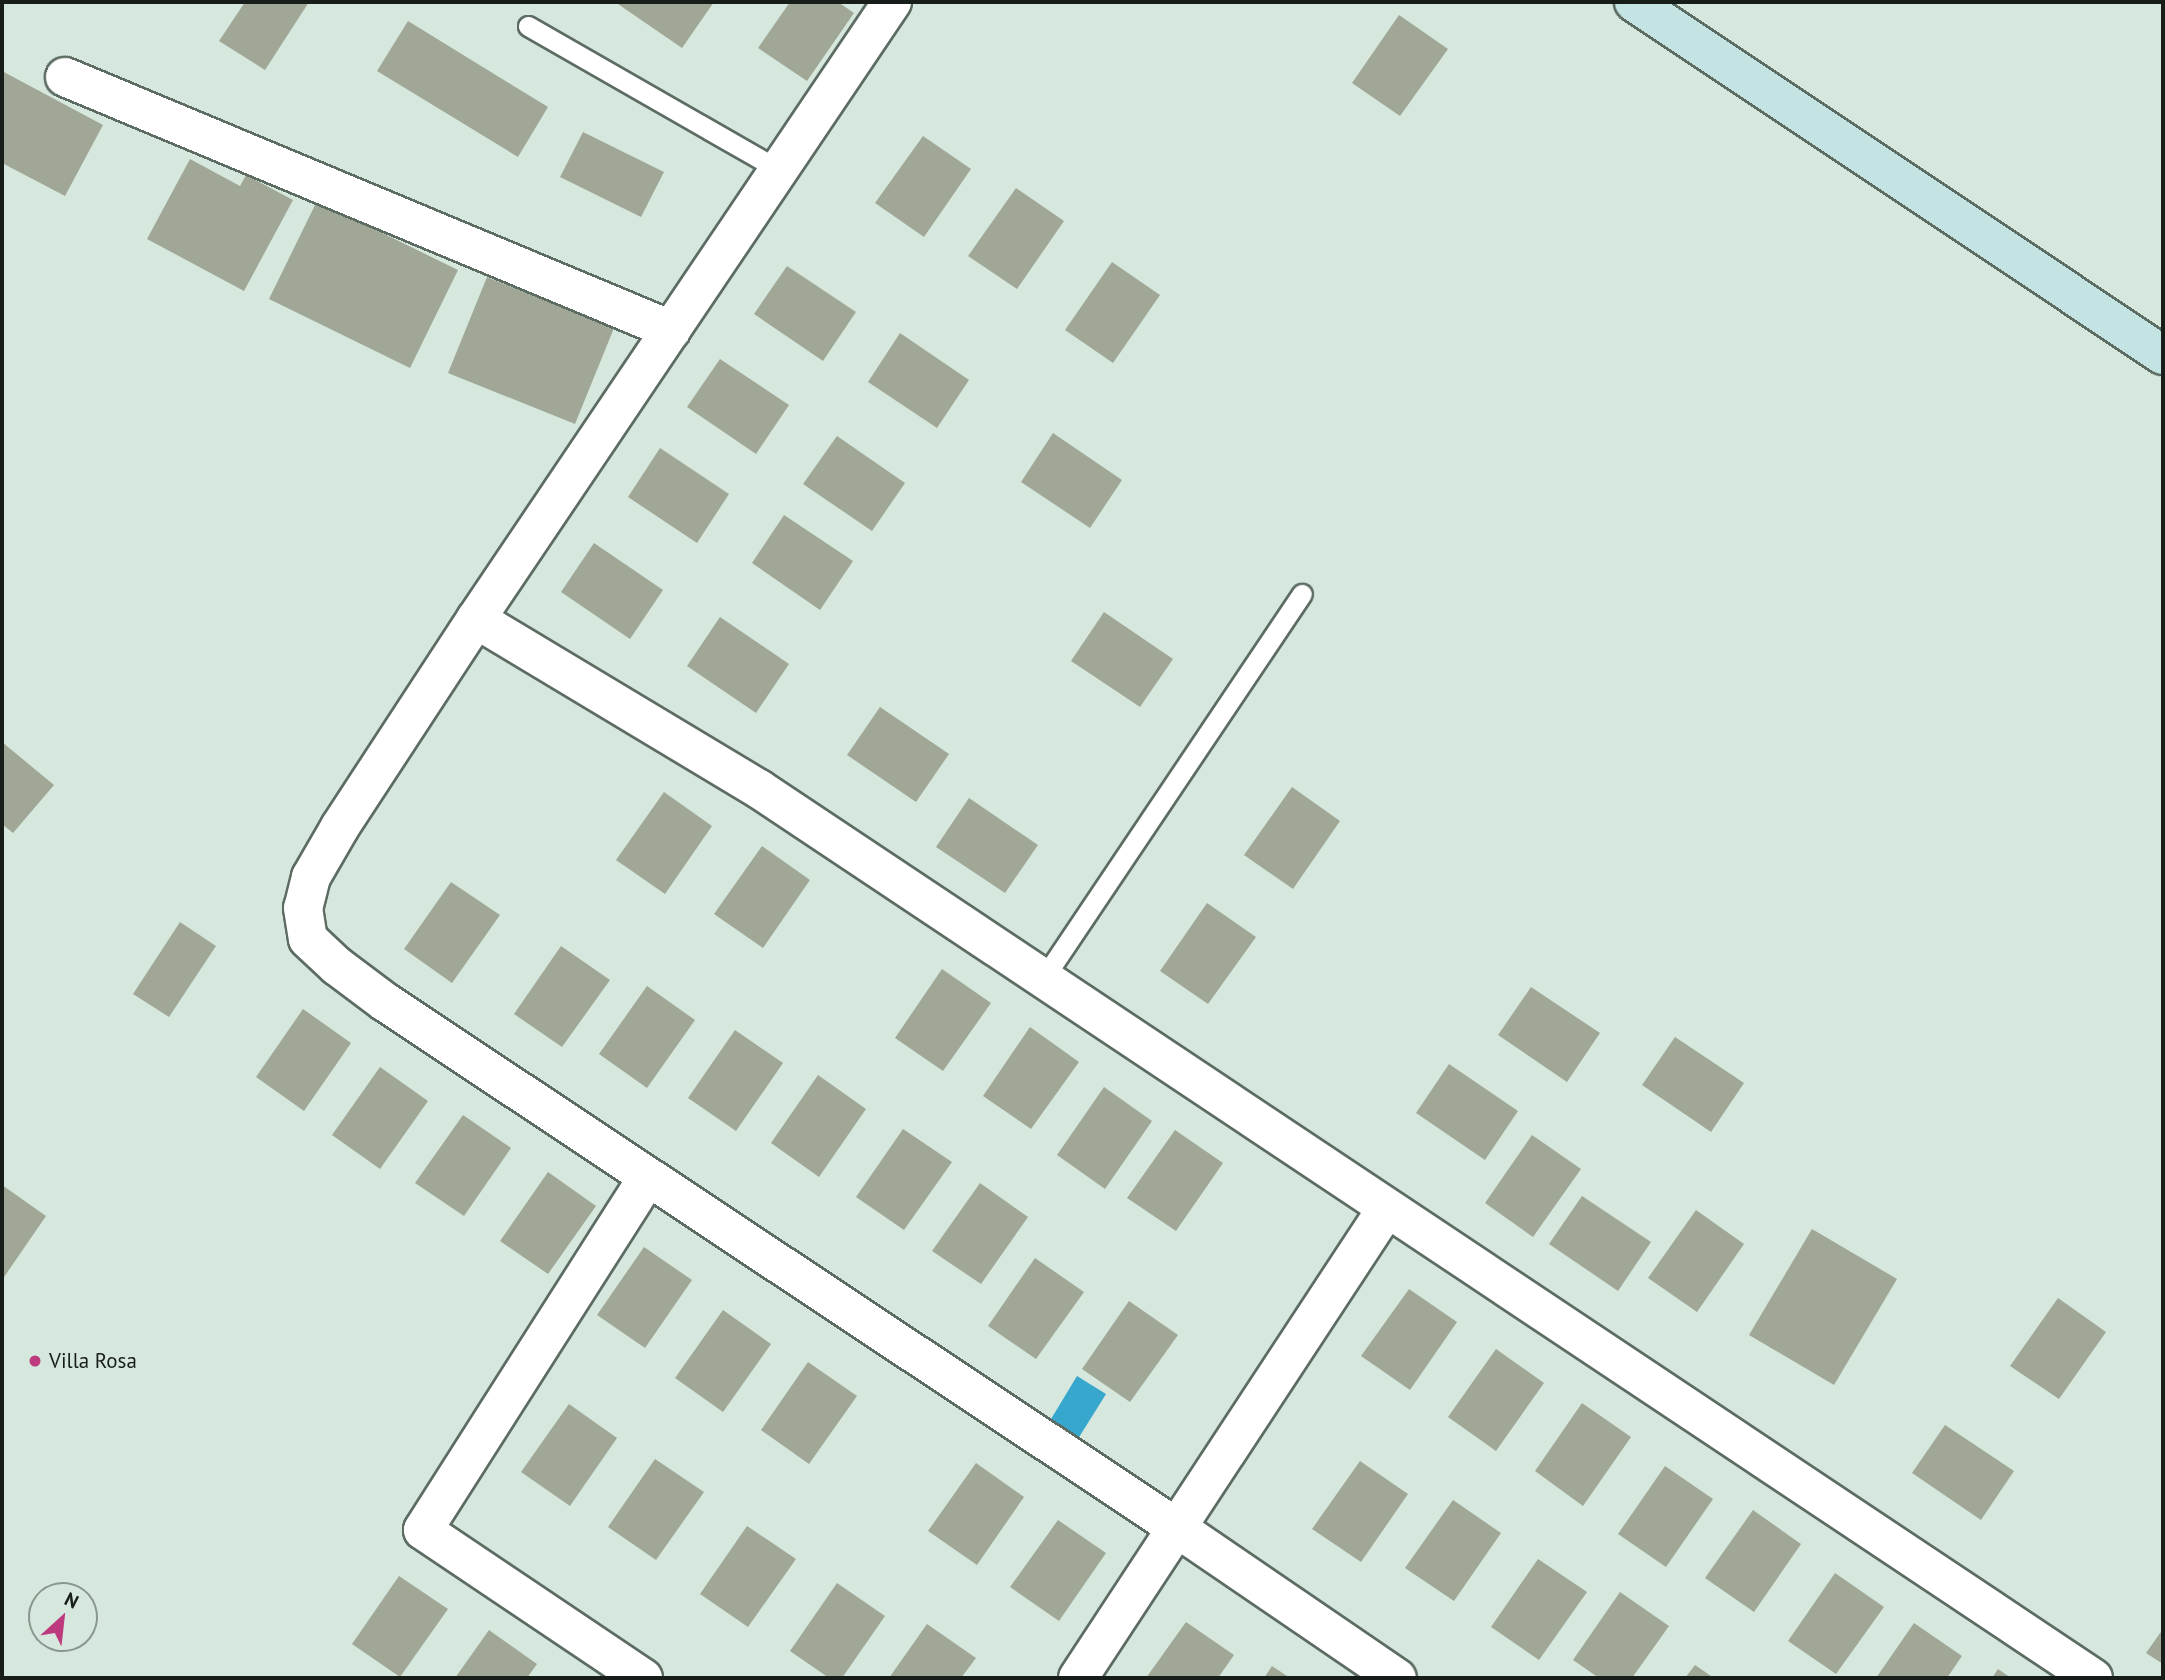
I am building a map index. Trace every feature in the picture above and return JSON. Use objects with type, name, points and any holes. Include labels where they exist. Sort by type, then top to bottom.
[{"type":"main road","points":[[1634,2],[2163,355]]},
{"type":"street","points":[[892,2],[476,619],[311,877],[303,908],[308,939],[337,966],[385,1002],[647,1179],[1177,1528],[1397,1678]]},
{"type":"street","points":[[65,77],[671,330]]},
{"type":"street","points":[[476,619],[759,789],[2093,1678]]},
{"type":"street","points":[[643,1678],[423,1531],[647,1179]]},
{"type":"street","points":[[1077,1678],[1387,1208]]},
{"type":"lane","points":[[528,26],[779,170]]},
{"type":"lane","points":[[1043,979],[1302,594]]},
{"type":"water","points":[[1077,1376],[1106,1394],[1076,1442],[1048,1424]]},
{"type":"building","points":[[245,2],[309,2],[265,70],[219,41]]},
{"type":"building","points":[[615,2],[714,2],[682,48]]},
{"type":"building","points":[[790,2],[838,2],[854,13],[807,81],[758,48]]},
{"type":"building","points":[[1399,15],[1448,49],[1400,116],[1352,83]]},
{"type":"building","points":[[408,21],[548,107],[518,157],[377,71]]},
{"type":"building","points":[[2,71],[103,125],[65,196],[2,163]]},
{"type":"building","points":[[583,132],[664,172],[641,217],[560,177]]},
{"type":"building","points":[[923,136],[971,169],[924,237],[875,203]]},
{"type":"building","points":[[190,159],[240,186],[246,175],[293,200],[244,291],[147,239]]},
{"type":"building","points":[[1016,188],[1064,221],[1017,289],[968,256]]},
{"type":"building","points":[[317,201],[458,270],[410,368],[269,299]]},
{"type":"building","points":[[1112,262],[1160,295],[1113,363],[1065,330]]},
{"type":"building","points":[[787,266],[856,312],[823,361],[754,314]]},
{"type":"building","points":[[487,277],[614,328],[575,424],[448,373]]},
{"type":"building","points":[[900,333],[969,380],[937,428],[868,382]]},
{"type":"building","points":[[720,359],[789,405],[756,454],[687,407]]},
{"type":"building","points":[[1053,433],[1122,480],[1090,528],[1021,482]]},
{"type":"building","points":[[837,436],[905,483],[872,531],[803,484]]},
{"type":"building","points":[[660,448],[729,494],[697,543],[628,497]]},
{"type":"building","points":[[784,515],[853,561],[820,610],[752,563]]},
{"type":"building","points":[[594,543],[663,590],[630,639],[561,592]]},
{"type":"building","points":[[1104,612],[1173,659],[1140,707],[1071,661]]},
{"type":"building","points":[[720,617],[789,664],[756,713],[687,666]]},
{"type":"building","points":[[880,707],[949,754],[916,802],[847,755]]},
{"type":"building","points":[[2,742],[54,785],[13,833],[2,824]]},
{"type":"building","points":[[1292,787],[1340,821],[1293,889],[1244,855]]},
{"type":"building","points":[[664,792],[712,826],[665,894],[616,860]]},
{"type":"building","points":[[969,798],[1038,845],[1005,893],[936,847]]},
{"type":"building","points":[[762,846],[810,880],[763,948],[714,914]]},
{"type":"building","points":[[451,882],[500,915],[452,983],[404,949]]},
{"type":"building","points":[[1207,903],[1256,937],[1208,1004],[1160,971]]},
{"type":"building","points":[[180,922],[216,946],[169,1017],[133,994]]},
{"type":"building","points":[[561,946],[610,980],[562,1047],[514,1014]]},
{"type":"building","points":[[942,969],[991,1003],[943,1071],[895,1038]]},
{"type":"building","points":[[647,986],[695,1020],[647,1088],[599,1054]]},
{"type":"building","points":[[1531,987],[1600,1033],[1567,1082],[1498,1035]]},
{"type":"building","points":[[303,1009],[351,1043],[304,1111],[256,1077]]},
{"type":"building","points":[[1030,1027],[1079,1062],[1031,1129],[983,1096]]},
{"type":"building","points":[[735,1030],[783,1063],[736,1131],[688,1098]]},
{"type":"building","points":[[1675,1037],[1744,1083],[1711,1132],[1642,1085]]},
{"type":"building","points":[[1449,1064],[1518,1111],[1485,1160],[1416,1113]]},
{"type":"building","points":[[380,1067],[428,1101],[380,1169],[332,1135]]},
{"type":"building","points":[[818,1075],[866,1109],[819,1177],[771,1143]]},
{"type":"building","points":[[1104,1087],[1152,1121],[1105,1189],[1057,1155]]},
{"type":"building","points":[[463,1115],[511,1148],[464,1216],[415,1183]]},
{"type":"building","points":[[903,1129],[952,1162],[904,1230],[856,1197]]},
{"type":"building","points":[[1175,1130],[1223,1163],[1176,1231],[1127,1198]]},
{"type":"building","points":[[1532,1135],[1581,1169],[1533,1237],[1485,1203]]},
{"type":"building","points":[[548,1172],[596,1206],[548,1274],[500,1241]]},
{"type":"building","points":[[980,1183],[1028,1217],[981,1284],[932,1251]]},
{"type":"building","points":[[2,1185],[46,1216],[2,1280]]},
{"type":"building","points":[[1582,1196],[1651,1242],[1618,1291],[1549,1244]]},
{"type":"building","points":[[1696,1210],[1744,1244],[1697,1312],[1648,1278]]},
{"type":"building","points":[[1812,1229],[1897,1279],[1834,1385],[1749,1335]]},
{"type":"building","points":[[644,1247],[692,1280],[645,1348],[597,1315]]},
{"type":"building","points":[[1035,1258],[1084,1292],[1036,1359],[988,1326]]},
{"type":"building","points":[[1409,1289],[1457,1322],[1410,1390],[1361,1356]]},
{"type":"building","points":[[2058,1298],[2106,1332],[2059,1399],[2010,1366]]},
{"type":"building","points":[[1129,1301],[1178,1335],[1130,1402],[1082,1369]]},
{"type":"building","points":[[723,1310],[771,1344],[723,1412],[675,1378]]},
{"type":"building","points":[[1496,1349],[1544,1383],[1496,1451],[1448,1417]]},
{"type":"building","points":[[808,1362],[857,1396],[809,1464],[761,1430]]},
{"type":"building","points":[[1582,1403],[1631,1437],[1583,1506],[1535,1471]]},
{"type":"building","points":[[569,1404],[617,1438],[570,1506],[521,1472]]},
{"type":"building","points":[[1945,1425],[2014,1471],[1981,1520],[1912,1473]]},
{"type":"building","points":[[655,1459],[704,1492],[656,1560],[608,1527]]},
{"type":"building","points":[[1360,1461],[1408,1494],[1361,1562],[1312,1529]]},
{"type":"building","points":[[976,1463],[1024,1497],[977,1565],[928,1531]]},
{"type":"building","points":[[1665,1466],[1713,1499],[1666,1567],[1618,1534]]},
{"type":"building","points":[[1453,1500],[1501,1533],[1454,1601],[1405,1568]]},
{"type":"building","points":[[1753,1510],[1801,1544],[1754,1612],[1705,1578]]},
{"type":"building","points":[[1058,1520],[1106,1553],[1059,1621],[1010,1587]]},
{"type":"building","points":[[747,1526],[796,1559],[748,1627],[700,1594]]},
{"type":"building","points":[[1538,1559],[1587,1592],[1539,1660],[1491,1627]]},
{"type":"building","points":[[1835,1573],[1884,1607],[1836,1674],[1788,1641]]},
{"type":"building","points":[[399,1576],[448,1609],[400,1677],[352,1644]]},
{"type":"building","points":[[837,1583],[885,1616],[842,1678],[829,1678],[790,1651]]},
{"type":"building","points":[[1620,1592],[1669,1626],[1632,1678],[1599,1678],[1573,1660]]},
{"type":"building","points":[[1186,1622],[1234,1655],[1218,1678],[1146,1678]]},
{"type":"building","points":[[1914,1623],[1962,1656],[1947,1678],[1876,1678]]},
{"type":"building","points":[[927,1624],[976,1658],[961,1678],[889,1678]]},
{"type":"building","points":[[2163,1629],[2163,1664],[2146,1653]]},
{"type":"building","points":[[489,1630],[537,1664],[527,1678],[455,1678]]},
{"type":"building","points":[[1695,1665],[1714,1678],[1685,1678]]},
{"type":"building","points":[[1272,1666],[1290,1678],[1264,1678]]},
{"type":"building","points":[[1998,1669],[2011,1678],[1992,1678]]},
{"type":"place","name":"Villa Rosa","points":[[35,1361]]}]
